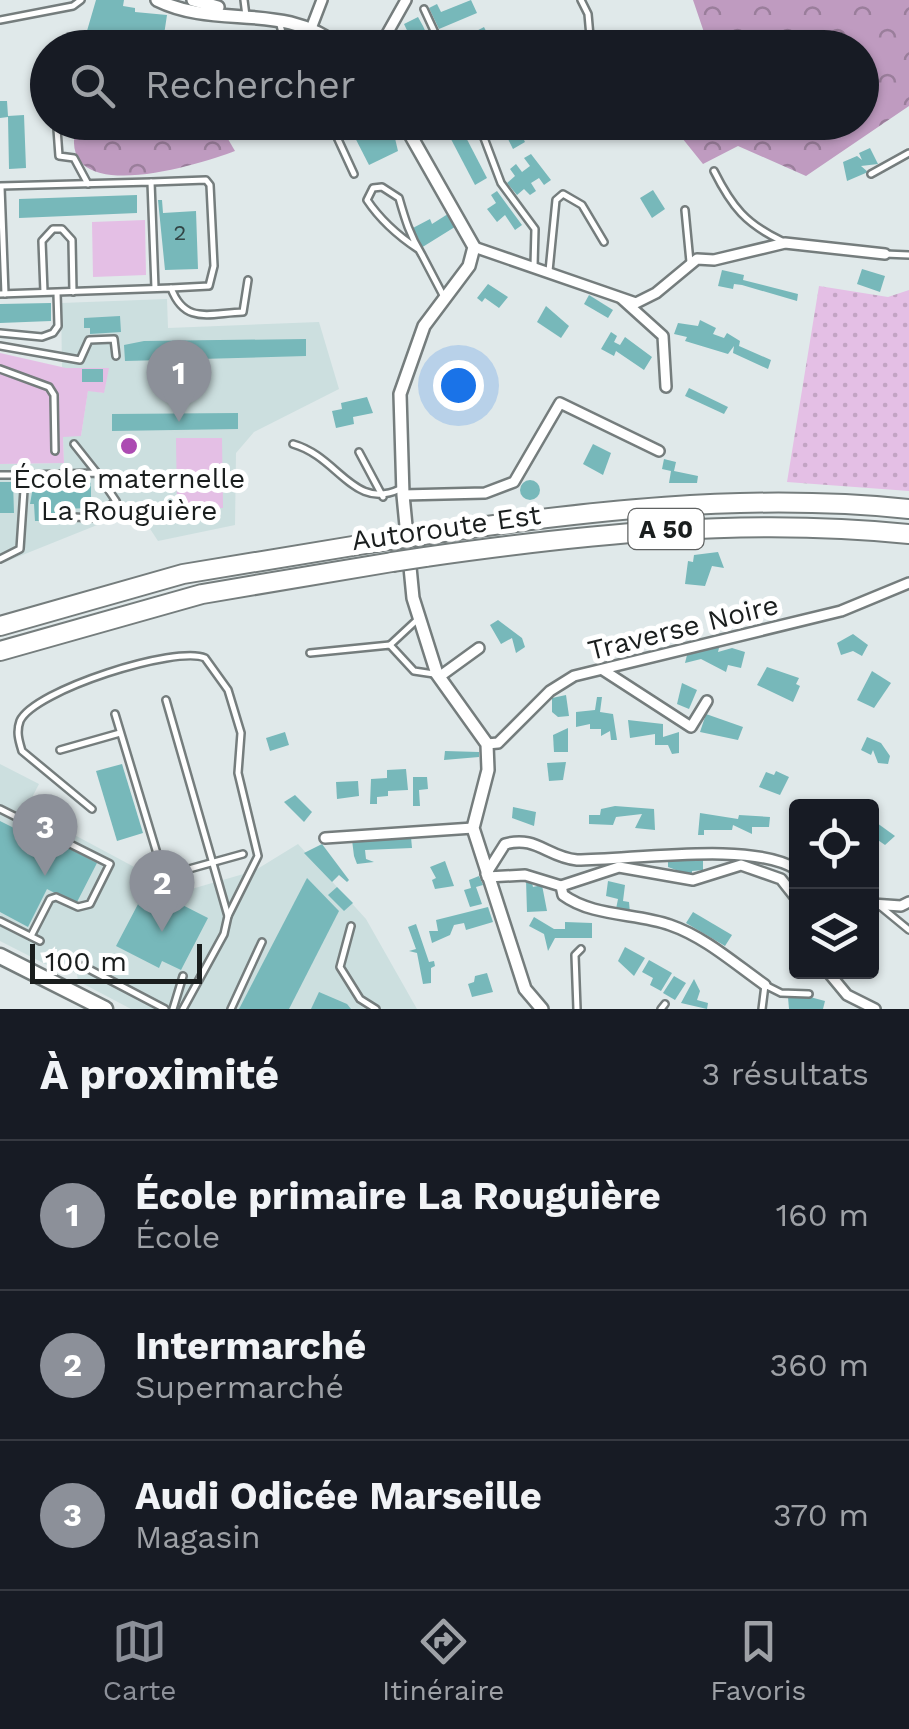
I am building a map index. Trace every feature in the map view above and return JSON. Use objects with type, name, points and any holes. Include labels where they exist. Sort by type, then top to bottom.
[{"type":"highway","name":"Autoroute Est","points":[[0,626],[182,574],[562,514],[688,504],[797,502],[909,510]]},
{"type":"highway","name":"Autoroute Est","points":[[0,652],[202,594],[566,537],[685,528],[909,534]]},
{"type":"main road","points":[[0,956],[105,1009]]},
{"type":"street","points":[[157,0],[317,30]]},
{"type":"street","points":[[193,0],[246,16]]},
{"type":"street","points":[[312,26],[322,0]]},
{"type":"street","points":[[388,30],[403,1]]},
{"type":"street","points":[[412,140],[474,247],[620,298],[642,302],[690,262],[785,243],[885,254]]},
{"type":"street","points":[[474,247],[469,266],[424,326],[400,394],[410,576],[438,675],[487,744],[488,770],[472,828],[525,990],[542,1009]]},
{"type":"street","points":[[620,298],[663,336],[666,387]]},
{"type":"street","points":[[403,491],[486,492],[514,482],[560,403],[658,451]]},
{"type":"street","name":"Traverse Noire","points":[[487,744],[498,743],[562,682],[841,611],[909,582]]},
{"type":"street","points":[[438,675],[479,648]]},
{"type":"street","points":[[603,670],[691,727],[707,701]]},
{"type":"street","points":[[325,838],[472,828]]},
{"type":"street","points":[[487,876],[505,844],[528,840],[561,859],[703,854],[782,860],[789,864]]},
{"type":"street","points":[[487,876],[525,875],[561,886],[618,867],[693,880],[742,865],[781,880],[789,890]]},
{"type":"street","points":[[561,886],[563,895],[577,903],[685,931],[765,985]]},
{"type":"street","points":[[879,905],[909,902]]},
{"type":"street","points":[[834,979],[847,995],[875,1009]]},
{"type":"lane","points":[[0,20],[73,6],[80,0]]},
{"type":"lane","points":[[244,0],[246,16]]},
{"type":"lane","points":[[582,0],[589,30]]},
{"type":"lane","points":[[424,9],[434,30]]},
{"type":"lane","points":[[279,20],[282,30]]},
{"type":"lane","points":[[58,140],[59,156],[74,158],[88,184]]},
{"type":"lane","points":[[338,140],[354,174]]},
{"type":"lane","points":[[485,140],[501,183],[535,229],[533,269]]},
{"type":"lane","points":[[871,174],[909,153]]},
{"type":"lane","points":[[714,171],[732,208],[750,226],[785,243]]},
{"type":"lane","points":[[206,180],[210,185],[214,266],[209,286],[2,294],[0,186],[150,182],[206,180]]},
{"type":"lane","points":[[150,182],[155,288]]},
{"type":"lane","points":[[418,249],[395,234],[371,206],[367,200],[373,188],[382,187],[399,198],[406,230],[418,249],[444,297]]},
{"type":"lane","points":[[547,274],[552,266],[556,200],[563,194],[582,205],[604,242]]},
{"type":"lane","points":[[685,210],[690,262]]},
{"type":"lane","points":[[44,292],[42,241],[52,229],[62,229],[72,240],[73,292]]},
{"type":"lane","points":[[885,254],[909,256]]},
{"type":"lane","points":[[171,288],[178,306],[188,314],[243,312],[248,280]]},
{"type":"lane","points":[[0,333],[42,337],[54,334],[58,326],[56,292]]},
{"type":"lane","points":[[0,346],[80,360],[90,340],[114,339],[116,356]]},
{"type":"lane","points":[[0,368],[49,387],[54,395],[55,451]]},
{"type":"lane","points":[[72,517],[95,518],[116,501],[74,444]]},
{"type":"lane","points":[[293,444],[326,458],[361,494],[383,497],[403,491]]},
{"type":"lane","points":[[359,452],[383,497]]},
{"type":"lane","points":[[0,559],[20,549],[24,474]]},
{"type":"lane","points":[[0,475],[97,474]]},
{"type":"lane","points":[[310,653],[390,645],[419,618]]},
{"type":"lane","points":[[390,645],[414,671],[438,675]]},
{"type":"lane","points":[[92,808],[22,751],[18,738],[21,719],[39,701],[85,680],[179,652],[205,658],[228,690],[241,733],[238,773],[258,856],[228,916],[224,934],[183,1009]]},
{"type":"lane","points":[[166,700],[228,916]]},
{"type":"lane","points":[[114,714],[162,870],[172,874],[243,854]]},
{"type":"lane","points":[[60,750],[120,733]]},
{"type":"lane","points":[[0,808],[110,864],[90,904],[78,907],[56,897],[50,899],[30,936]]},
{"type":"lane","points":[[879,908],[909,930]]},
{"type":"lane","points":[[0,921],[40,941]]},
{"type":"lane","points":[[351,926],[340,967],[360,998],[376,1009]]},
{"type":"lane","points":[[231,1009],[262,942]]},
{"type":"lane","points":[[577,1009],[576,955],[581,949]]},
{"type":"lane","points":[[83,966],[169,1009],[182,976]]},
{"type":"lane","points":[[762,1009],[765,985],[782,993],[808,994]]},
{"type":"shaded area","points":[[145,220],[146,275],[93,277],[92,222]]},
{"type":"shaded area","points":[[819,286],[888,297],[909,290],[909,491],[787,482]]},
{"type":"shaded area","points":[[167,299],[168,328],[319,322],[339,389],[254,432],[236,453],[235,525],[158,541],[137,509],[0,564],[0,464],[64,463],[63,436],[81,436],[88,390],[104,393],[62,367],[61,303]]},
{"type":"shaded area","points":[[0,353],[66,368],[109,368],[104,393],[88,391],[81,436],[63,437],[64,463],[0,464]]},
{"type":"shaded area","points":[[176,438],[222,438],[223,508],[177,508]]},
{"type":"shaded area","points":[[0,764],[39,784],[26,809],[181,892],[254,871],[298,844],[366,919],[417,1009],[131,1009],[78,981],[77,974],[59,964],[55,969],[0,941]]},
{"type":"green space","points":[[693,0],[909,0],[909,106],[879,126],[879,30],[703,30]]},
{"type":"green space","points":[[76,140],[229,140],[235,151],[191,165],[133,175],[106,174],[86,166],[75,150]]},
{"type":"green space","points":[[684,140],[859,140],[806,176],[738,146],[703,164]]},
{"type":"building","points":[[96,0],[124,0],[123,6],[135,8],[135,12],[167,15],[165,30],[87,30]]},
{"type":"building","points":[[471,0],[477,13],[439,29],[429,8],[437,4],[441,12]]},
{"type":"building","points":[[418,17],[424,30],[407,30],[404,24]]},
{"type":"building","points":[[0,101],[7,101],[8,116],[24,115],[26,168],[9,169],[8,117],[0,118]]},
{"type":"building","points":[[356,140],[395,140],[398,151],[369,165]]},
{"type":"building","points":[[451,140],[467,140],[487,178],[475,185]]},
{"type":"building","points":[[508,140],[524,140],[525,142],[513,149]]},
{"type":"building","points":[[870,148],[878,164],[861,166],[868,172],[847,181],[843,162],[857,156],[862,160],[859,153]]},
{"type":"building","points":[[531,154],[551,180],[544,185],[539,178],[531,183],[536,191],[530,195],[524,189],[517,195],[507,183],[515,176],[510,169],[516,164],[522,172],[530,166],[524,158]]},
{"type":"building","points":[[653,190],[665,209],[652,218],[640,198]]},
{"type":"building","points":[[497,191],[522,225],[515,230],[505,215],[497,222],[487,209],[496,203],[491,195]]},
{"type":"building","points":[[137,195],[137,213],[19,218],[19,199]]},
{"type":"building","points":[[158,200],[162,200],[163,213],[196,211],[198,269],[165,270]]},
{"type":"building","points":[[451,212],[458,225],[421,248],[411,229],[430,219],[432,224]]},
{"type":"building","points":[[862,269],[885,276],[880,292],[857,284]]},
{"type":"building","points":[[722,270],[744,275],[743,280],[798,294],[797,301],[742,285],[734,284],[733,289],[718,286]]},
{"type":"building","points":[[488,284],[508,297],[499,308],[485,298],[482,302],[477,298]]},
{"type":"building","points":[[589,295],[613,310],[608,318],[584,304]]},
{"type":"building","points":[[51,303],[51,321],[0,323],[0,304]]},
{"type":"building","points":[[546,306],[569,326],[561,338],[537,322]]},
{"type":"building","points":[[120,316],[121,332],[90,334],[90,328],[84,328],[84,318]]},
{"type":"building","points":[[700,320],[716,328],[713,334],[724,338],[727,333],[740,341],[739,346],[771,360],[768,369],[733,353],[734,346],[728,354],[674,334],[678,323],[698,326]]},
{"type":"building","points":[[611,332],[617,336],[614,342],[620,345],[625,337],[652,357],[644,370],[616,351],[614,356],[601,349]]},
{"type":"building","points":[[306,339],[306,356],[125,361],[124,345],[144,341]]},
{"type":"building","points":[[82,369],[103,369],[103,382],[82,382]]},
{"type":"building","points":[[689,388],[728,407],[724,414],[685,396]]},
{"type":"building","points":[[367,397],[373,413],[353,417],[354,424],[336,428],[332,411],[342,409],[341,403]]},
{"type":"building","points":[[238,413],[238,429],[112,431],[112,414]]},
{"type":"building","points":[[593,444],[611,453],[603,475],[583,464]]},
{"type":"building","points":[[664,459],[676,462],[674,471],[698,476],[697,483],[669,483],[671,471],[662,469]]},
{"type":"building","points":[[91,480],[91,508],[62,509],[62,521],[35,521],[34,504],[30,504],[34,481]]},
{"type":"building","points":[[526,480],[534,480],[540,490],[534,500],[526,500],[520,494],[520,486]]},
{"type":"building","points":[[0,482],[13,482],[14,513],[0,513]]},
{"type":"building","points":[[718,552],[724,568],[712,566],[705,586],[685,584],[688,561],[693,562],[694,555]]},
{"type":"building","points":[[498,620],[522,638],[525,647],[516,653],[512,638],[501,644],[490,625]]},
{"type":"building","points":[[853,634],[868,645],[862,656],[853,651],[841,655],[837,643]]},
{"type":"building","points":[[720,644],[718,652],[732,648],[745,652],[741,668],[728,665],[726,672],[701,659],[685,663],[687,655]]},
{"type":"building","points":[[767,667],[799,678],[793,702],[757,685]]},
{"type":"building","points":[[872,671],[891,683],[874,708],[857,700]]},
{"type":"building","points":[[682,683],[697,690],[689,709],[677,704]]},
{"type":"building","points":[[566,695],[569,716],[558,717],[552,712],[552,698]]},
{"type":"building","points":[[597,697],[602,697],[600,712],[613,714],[617,740],[611,740],[610,731],[601,736],[601,729],[590,729],[590,724],[576,727],[576,712],[595,710]]},
{"type":"building","points":[[706,714],[743,727],[738,740],[700,732]]},
{"type":"building","points":[[628,720],[663,724],[663,737],[679,732],[679,753],[672,754],[668,745],[655,745],[655,734],[630,738]]},
{"type":"building","points":[[568,728],[568,752],[554,752],[553,735]]},
{"type":"building","points":[[285,732],[289,745],[270,751],[266,738]]},
{"type":"building","points":[[867,737],[881,743],[890,756],[888,764],[878,763],[873,750],[871,755],[861,750]]},
{"type":"building","points":[[445,751],[479,752],[479,757],[444,760]]},
{"type":"building","points":[[566,762],[563,780],[549,781],[547,763]]},
{"type":"building","points":[[122,764],[143,833],[117,841],[96,771]]},
{"type":"building","points":[[406,769],[408,790],[388,791],[388,796],[377,797],[377,804],[370,804],[371,779],[387,778],[387,770]]},
{"type":"building","points":[[776,771],[789,777],[780,795],[759,787],[766,772],[774,775]]},
{"type":"building","points":[[413,777],[427,777],[428,789],[419,790],[420,806],[413,806]]},
{"type":"building","points":[[358,781],[359,796],[337,799],[336,782]]},
{"type":"building","points":[[295,795],[312,812],[304,822],[284,802]]},
{"type":"building","points":[[513,807],[536,812],[534,826],[512,818]]},
{"type":"building","points":[[601,809],[654,809],[655,830],[635,828],[642,814],[616,817],[613,825],[589,824],[589,815],[600,815]]},
{"type":"building","points":[[700,813],[738,819],[739,815],[770,817],[769,827],[752,827],[752,834],[733,825],[732,830],[704,830],[704,835],[698,835]]},
{"type":"building","points":[[0,821],[30,836],[33,830],[97,863],[76,904],[47,889],[28,927],[0,912]]},
{"type":"building","points":[[879,824],[895,836],[885,845],[879,841]]},
{"type":"building","points":[[411,837],[412,848],[365,850],[366,859],[374,862],[357,864],[352,840]]},
{"type":"building","points":[[322,844],[347,882],[339,875],[332,882],[304,853]]},
{"type":"building","points":[[703,860],[703,870],[692,871],[692,876],[668,867],[668,861]]},
{"type":"building","points":[[445,861],[454,886],[435,889],[432,880],[436,878],[430,867]]},
{"type":"building","points":[[479,876],[483,885],[476,887],[482,904],[470,907],[464,890],[471,888],[469,880]]},
{"type":"building","points":[[307,878],[339,911],[289,1009],[239,1009]]},
{"type":"building","points":[[531,879],[533,887],[542,885],[547,911],[527,912],[526,880]]},
{"type":"building","points":[[608,881],[625,885],[623,901],[629,902],[630,913],[616,909],[618,899],[606,896]]},
{"type":"building","points":[[147,887],[208,918],[181,970],[162,961],[159,968],[116,946]]},
{"type":"building","points":[[337,887],[353,903],[344,911],[328,895]]},
{"type":"building","points":[[488,907],[493,922],[466,930],[464,923],[454,925],[450,935],[432,943],[429,931],[438,931],[436,920]]},
{"type":"building","points":[[693,912],[732,935],[725,946],[686,923]]},
{"type":"building","points":[[534,917],[554,929],[565,929],[565,922],[592,923],[592,938],[555,938],[548,951],[544,934],[529,926]]},
{"type":"building","points":[[416,924],[429,962],[434,961],[431,983],[423,984],[417,953],[409,951],[416,949],[408,927]]},
{"type":"building","points":[[625,947],[645,958],[634,976],[618,961]]},
{"type":"building","points":[[649,960],[672,973],[661,991],[650,985],[653,978],[642,972]]},
{"type":"building","points":[[487,973],[493,992],[472,997],[468,984],[474,982],[475,976]]},
{"type":"building","points":[[674,976],[686,983],[675,1000],[663,993]]},
{"type":"building","points":[[694,979],[700,991],[697,1000],[708,1003],[707,1009],[681,1003]]},
{"type":"building","points":[[319,992],[347,1004],[351,1009],[311,1009]]},
{"type":"building","points":[[788,997],[825,1001],[823,1009],[789,1009]]},
{"type":"place","name":"École primaire La Rouguière","points":[[179,422]]},
{"type":"place","name":"École maternelle La Rouguière","points":[[129,446]]},
{"type":"place","name":"Audi Odicée Marseille","points":[[45,876]]},
{"type":"place","name":"Intermarché","points":[[162,932]]}]
